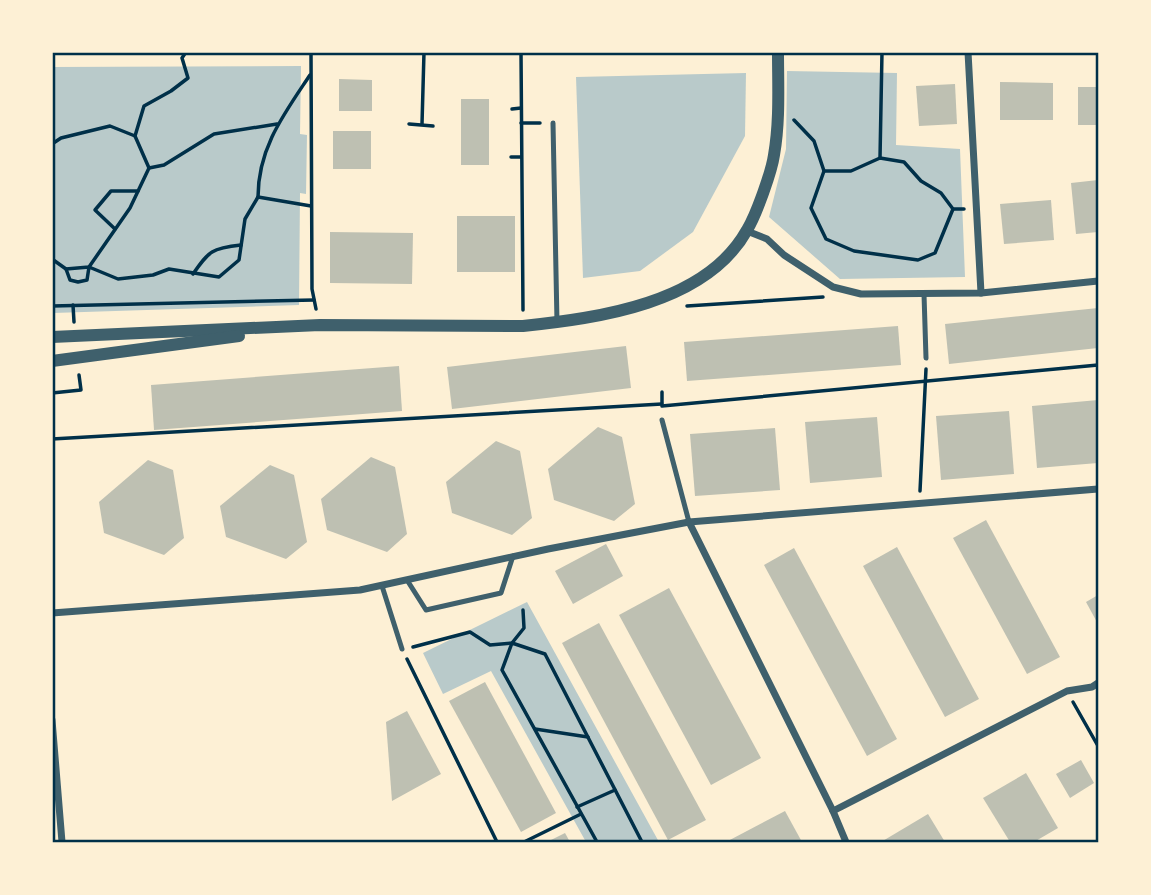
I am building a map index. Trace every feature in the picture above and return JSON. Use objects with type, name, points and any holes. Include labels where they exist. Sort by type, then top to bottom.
[{"type":"street","points":[[52,337],[320,325],[523,326],[650,303],[674,293],[706,274],[747,231],[769,177],[774,156],[778,52]]},
{"type":"street","points":[[968,52],[981,293]]},
{"type":"street","points":[[747,231],[767,239],[784,255],[833,287],[861,294],[981,293],[1098,281]]},
{"type":"street","points":[[52,361],[320,325]]},
{"type":"street","points":[[52,613],[360,590],[513,556],[689,522],[1098,489]]},
{"type":"street","points":[[689,522],[846,842]]},
{"type":"street","points":[[833,811],[1067,691],[1092,687],[1098,683]]},
{"type":"street","points":[[52,720],[62,842]]},
{"type":"lane","points":[[553,123],[556,322]]},
{"type":"lane","points":[[924,294],[926,358]]},
{"type":"lane","points":[[662,419],[689,522]]},
{"type":"lane","points":[[407,580],[426,610],[501,593],[513,556]]},
{"type":"lane","points":[[382,586],[402,649]]},
{"type":"path","points":[[52,259],[66,269],[70,280],[87,280],[89,267],[116,229],[149,168],[135,136],[144,106],[188,78],[182,58],[186,52]]},
{"type":"path","points":[[311,52],[312,289],[320,325]]},
{"type":"path","points":[[422,124],[424,52]]},
{"type":"path","points":[[520,52],[523,326]]},
{"type":"path","points":[[880,158],[882,52]]},
{"type":"path","points":[[66,269],[89,267],[118,279],[153,275],[169,270],[219,277],[239,260],[245,219],[258,197],[258,178],[276,124],[311,73]]},
{"type":"path","points":[[778,104],[814,141],[824,171],[811,208],[826,239],[854,251],[918,260],[935,253],[953,209]]},
{"type":"path","points":[[512,109],[521,108]]},
{"type":"path","points":[[521,124],[553,123]]},
{"type":"path","points":[[149,168],[164,164],[214,134],[276,124]]},
{"type":"path","points":[[409,124],[433,127]]},
{"type":"path","points":[[52,144],[61,138],[110,126],[135,136]]},
{"type":"path","points":[[512,157],[521,157]]},
{"type":"path","points":[[824,171],[851,171],[880,158],[904,162],[920,181],[941,193],[953,209]]},
{"type":"path","points":[[116,229],[95,210],[111,191],[138,191]]},
{"type":"path","points":[[258,197],[312,206]]},
{"type":"path","points":[[953,209],[977,209]]},
{"type":"path","points":[[193,274],[208,253],[241,245]]},
{"type":"path","points":[[684,307],[861,294]]},
{"type":"path","points":[[52,306],[314,300]]},
{"type":"path","points":[[52,439],[662,405],[1098,365]]},
{"type":"path","points":[[919,503],[927,382]]},
{"type":"path","points":[[523,610],[524,628],[512,643],[502,670],[597,842]]},
{"type":"path","points":[[497,842],[402,649],[470,632],[490,645],[512,643],[545,654],[642,842]]},
{"type":"path","points":[[1067,691],[1098,746]]},
{"type":"path","points":[[535,729],[588,737]]},
{"type":"path","points":[[578,807],[615,790]]},
{"type":"path","points":[[524,842],[581,814]]},
{"type":"shaded area","points":[[301,66],[300,134],[307,135],[306,194],[300,193],[299,305],[53,313],[52,67]]},
{"type":"shaded area","points":[[787,71],[897,73],[896,145],[960,149],[965,277],[840,279],[769,217],[786,149]]},
{"type":"shaded area","points":[[746,73],[745,136],[693,232],[640,271],[583,278],[576,77]]},
{"type":"shaded area","points":[[527,602],[659,842],[586,842],[491,671],[443,694],[423,653]]},
{"type":"building","points":[[339,79],[372,80],[372,111],[339,111]]},
{"type":"building","points":[[1000,82],[1053,83],[1053,120],[1000,120]]},
{"type":"building","points":[[955,84],[957,124],[919,126],[916,86]]},
{"type":"building","points":[[1078,87],[1098,87],[1098,125],[1078,125]]},
{"type":"building","points":[[461,99],[489,99],[489,165],[461,165]]},
{"type":"building","points":[[333,131],[371,131],[371,169],[333,169]]},
{"type":"building","points":[[1098,180],[1098,232],[1076,234],[1071,183]]},
{"type":"building","points":[[1051,200],[1054,240],[1004,244],[1000,204]]},
{"type":"building","points":[[457,216],[515,216],[515,272],[457,272]]},
{"type":"building","points":[[330,232],[413,233],[412,284],[330,283]]},
{"type":"building","points":[[1098,308],[1098,348],[949,364],[945,324]]},
{"type":"building","points":[[898,326],[901,365],[687,381],[684,342]]},
{"type":"building","points":[[626,346],[631,388],[452,409],[447,367]]},
{"type":"building","points":[[399,366],[402,411],[154,430],[151,385]]},
{"type":"building","points":[[1098,400],[1098,463],[1037,468],[1032,406]]},
{"type":"building","points":[[1009,411],[1014,474],[941,480],[936,416]]},
{"type":"building","points":[[877,417],[882,477],[810,483],[805,422]]},
{"type":"building","points":[[598,427],[622,437],[635,504],[614,521],[554,500],[548,469]]},
{"type":"building","points":[[775,428],[780,490],[695,496],[690,434]]},
{"type":"building","points":[[496,441],[520,451],[532,518],[512,535],[452,513],[446,482]]},
{"type":"building","points":[[371,457],[395,467],[407,534],[387,552],[327,530],[321,499]]},
{"type":"building","points":[[148,460],[173,470],[184,538],[164,555],[104,533],[99,502]]},
{"type":"building","points":[[270,465],[294,475],[307,542],[286,559],[226,537],[220,506]]},
{"type":"building","points":[[986,520],[1060,657],[1027,674],[953,538]]},
{"type":"building","points":[[606,544],[623,576],[573,604],[555,571]]},
{"type":"building","points":[[897,547],[979,699],[945,717],[863,566]]},
{"type":"building","points":[[794,548],[897,739],[867,756],[764,565]]},
{"type":"building","points":[[669,588],[761,758],[711,785],[619,615]]},
{"type":"building","points":[[1098,595],[1098,624],[1086,602]]},
{"type":"building","points":[[599,623],[706,820],[668,840],[562,643]]},
{"type":"building","points":[[485,682],[556,813],[521,832],[449,701]]},
{"type":"building","points":[[407,711],[441,774],[392,801],[386,722]]},
{"type":"building","points":[[1081,760],[1094,783],[1070,798],[1056,774]]},
{"type":"building","points":[[1026,773],[1058,828],[1034,842],[1010,842],[983,798]]},
{"type":"building","points":[[785,811],[802,842],[726,842]]},
{"type":"building","points":[[928,814],[945,842],[881,842]]},
{"type":"building","points":[[565,833],[570,842],[547,842]]}]
